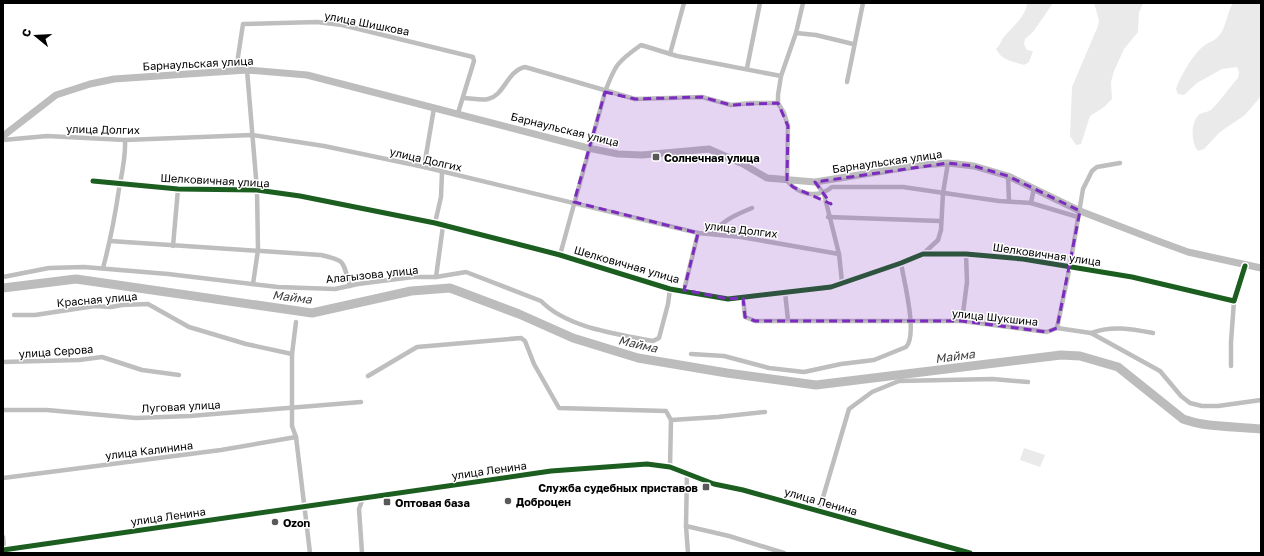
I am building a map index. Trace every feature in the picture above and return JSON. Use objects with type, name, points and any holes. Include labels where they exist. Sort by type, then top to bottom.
[{"type":"main road","name":"Барнаульская улица","points":[[3,136],[56,96],[90,84],[114,79],[236,70],[307,75],[588,148],[618,154],[642,155],[709,149],[742,164],[767,178],[788,181],[815,182],[921,165],[948,163],[974,166],[1008,176],[1034,188],[1079,214],[1188,252],[1245,266],[1261,268]]},
{"type":"street","points":[[670,54],[684,3]]},
{"type":"street","points":[[747,68],[760,3]]},
{"type":"street","points":[[803,3],[796,33],[781,76],[778,95],[778,103],[784,113],[788,126],[788,181],[793,187],[809,194],[824,194],[832,187],[903,187],[999,201],[1031,203],[1079,214]]},
{"type":"street","points":[[847,82],[863,3]]},
{"type":"street","name":"улица Шишкова","points":[[236,70],[243,24],[318,22],[342,25],[473,57],[474,61],[458,113]]},
{"type":"street","points":[[796,33],[816,35],[854,44]]},
{"type":"street","points":[[560,255],[588,148],[605,92],[613,70],[622,58],[641,45],[670,54],[747,68],[781,76]]},
{"type":"street","points":[[463,98],[488,100],[494,97],[518,69],[526,67],[605,92],[634,99],[702,97],[731,105],[778,103]]},
{"type":"street","points":[[246,70],[257,190],[258,250],[253,284]]},
{"type":"street","points":[[424,167],[434,108]]},
{"type":"street","name":"улица Долгих","points":[[3,140],[46,136],[125,140],[252,135],[324,146],[424,167],[698,233],[713,234],[839,254]]},
{"type":"street","points":[[103,268],[110,241],[126,149],[125,140]]},
{"type":"street","points":[[923,254],[938,240],[941,230],[940,220],[948,163]]},
{"type":"street","points":[[1057,328],[1070,266],[1083,189],[1092,171],[1097,167],[1120,163]]},
{"type":"street","points":[[435,222],[441,197],[442,172]]},
{"type":"street","points":[[1008,176],[1009,201]]},
{"type":"street","name":"Шелковичная улица","points":[[93,181],[178,189],[257,190],[300,196],[435,222],[443,226],[560,255],[670,289],[684,290],[728,299],[831,287],[923,254],[966,254],[1022,259],[1132,277],[1234,302]]},
{"type":"street","points":[[815,182],[824,194],[828,217],[839,254],[842,282]]},
{"type":"street","points":[[1031,203],[1034,188]]},
{"type":"street","points":[[173,246],[178,189]]},
{"type":"street","points":[[713,234],[717,228],[732,217],[752,208]]},
{"type":"street","points":[[828,217],[940,220]]},
{"type":"street","points":[[436,277],[443,226]]},
{"type":"street","points":[[684,290],[698,233]]},
{"type":"street","points":[[110,241],[321,255],[340,259],[343,263],[350,286]]},
{"type":"street","points":[[962,321],[967,282],[966,254]]},
{"type":"street","points":[[691,354],[724,356],[769,368],[804,372],[841,364],[874,360],[906,348],[909,344],[910,320],[901,263]]},
{"type":"street","points":[[1231,366],[1234,302],[1245,266]]},
{"type":"street","name":"Алагызова улица","points":[[3,277],[49,268],[103,268],[295,288],[335,289],[413,277],[436,277],[466,272],[542,301],[550,310],[597,331],[653,340],[658,338],[668,304],[670,289]]},
{"type":"street","points":[[785,292],[788,320]]},
{"type":"street","name":"улица Шукшина","points":[[744,298],[745,317],[755,321],[962,321],[1047,332],[1057,328],[1092,333],[1160,371],[1181,396],[1190,403],[1202,406],[1218,406],[1261,400]]},
{"type":"street","name":"Красная улица","points":[[14,316],[35,315],[95,306],[111,307],[148,304],[189,327],[246,344],[292,354]]},
{"type":"street","points":[[296,322],[292,354],[292,426],[296,437],[306,506],[310,553]]},
{"type":"street","points":[[1092,333],[1103,329],[1115,328],[1153,333]]},
{"type":"street","points":[[368,376],[417,347],[521,338],[525,341],[534,364],[559,408],[666,411],[671,420],[670,467]]},
{"type":"street","name":"улица Серова","points":[[3,362],[79,360],[102,357],[142,370],[179,375]]},
{"type":"street","points":[[819,511],[849,409],[872,392],[899,381],[993,379],[1028,382]]},
{"type":"street","name":"Луговая улица","points":[[3,410],[80,412],[136,418],[361,402]]},
{"type":"street","points":[[671,420],[718,418],[765,412]]},
{"type":"street","name":"улица Калинина","points":[[3,478],[221,450],[296,437]]},
{"type":"street","name":"улица Ленина","points":[[4,550],[551,471],[647,464],[670,467],[687,472],[714,484],[743,490],[970,553]]},
{"type":"street","points":[[687,472],[686,526],[688,553]]},
{"type":"street","points":[[362,553],[359,509],[363,498]]},
{"type":"street","points":[[686,526],[729,536],[784,553]]},
{"type":"street","points":[[3,537],[4,550]]},
{"type":"highlighted area","points":[[605,92],[635,99],[702,97],[731,105],[778,103],[788,126],[787,181],[793,187],[831,204],[815,182],[948,163],[974,166],[1008,176],[1080,211],[1057,328],[1047,332],[962,321],[755,321],[745,317],[743,298],[728,299],[684,290],[698,233],[574,202]]},
{"type":"shaded area","points":[[1027,3],[1053,3],[1033,32],[1025,39],[1024,44],[1027,50],[1033,51],[1029,62],[1024,65],[1004,58],[996,49],[1003,38],[1021,18]]},
{"type":"shaded area","points":[[1094,3],[1143,3],[1139,13],[1138,32],[1124,49],[1114,71],[1111,82],[1112,99],[1104,107],[1090,116],[1081,144],[1076,145],[1070,136],[1072,87],[1098,26],[1099,20]]},
{"type":"shaded area","points":[[1233,3],[1261,3],[1261,96],[1245,115],[1220,132],[1204,149],[1198,151],[1193,138],[1194,122],[1200,114],[1212,109],[1238,78],[1239,72],[1237,67],[1222,69],[1197,83],[1184,95],[1178,94],[1176,89],[1184,72],[1196,53],[1221,33]]},
{"type":"shaded area","points":[[1024,448],[1045,455],[1040,467],[1020,460]]},
{"type":"waterway","name":"Майма","points":[[3,288],[76,279],[312,313],[411,291],[450,288],[519,314],[573,338],[638,358],[727,373],[816,385],[1061,355],[1080,356],[1118,367],[1183,419],[1202,424],[1261,429]]},
{"type":"cycle path","points":[[93,181],[178,189],[257,190],[300,196],[435,223],[560,255],[670,289],[728,299],[831,287],[923,254],[966,254],[1023,259],[1132,277],[1234,301],[1245,266]]},
{"type":"cycle path","points":[[3,550],[551,471],[647,464],[670,467],[714,484],[743,490],[970,553]]},
{"type":"place","name":"Солнечная улица","points":[[656,157]]},
{"type":"place","name":"Служба судебных приставов","points":[[706,487]]},
{"type":"place","name":"Доброцен","points":[[508,501]]},
{"type":"place","name":"Оптовая база","points":[[387,502]]},
{"type":"place","name":"Ozon","points":[[275,522]]}]
